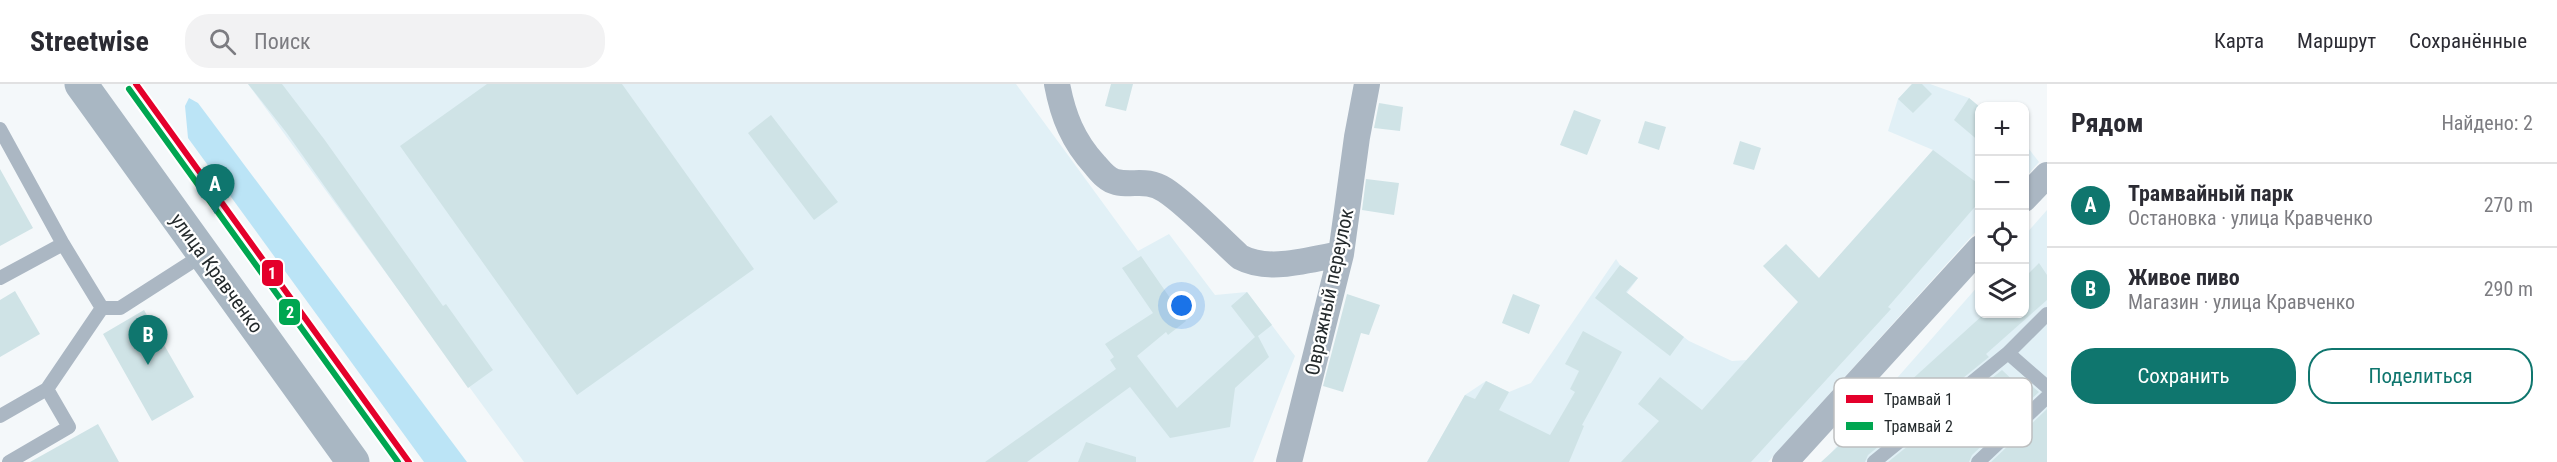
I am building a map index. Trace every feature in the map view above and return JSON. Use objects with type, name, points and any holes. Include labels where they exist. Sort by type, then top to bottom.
[{"type":"main road","name":"улица Кравченко","points":[[81,84],[353,462]]},
{"type":"street","points":[[1057,84],[1061,110],[1070,130],[1083,152],[1106,177],[1117,182],[1141,181],[1166,191],[1240,257],[1252,263],[1284,264],[1341,254]]},
{"type":"street","name":"Овражный переулок","points":[[1289,462],[1341,254],[1357,137],[1367,84]]},
{"type":"street","points":[[2029,195],[2047,175]]},
{"type":"street","points":[[1862,378],[1975,253]]},
{"type":"street","points":[[1785,462],[1834,408]]},
{"type":"lane","points":[[0,129],[63,244],[102,308]]},
{"type":"lane","points":[[0,278],[63,244]]},
{"type":"lane","points":[[102,308],[120,308],[204,254]]},
{"type":"lane","points":[[0,416],[47,389],[102,308]]},
{"type":"lane","points":[[1977,378],[2008,353],[2047,314]]},
{"type":"lane","points":[[2008,353],[2047,387]]},
{"type":"lane","points":[[9,462],[69,427],[47,389]]},
{"type":"lane","points":[[2032,411],[2047,397]]},
{"type":"lane","points":[[1874,462],[1892,447]]},
{"type":"lane","points":[[1978,462],[1994,447]]},
{"type":"shaded area","points":[[248,84],[1016,84],[1138,251],[1169,234],[1215,295],[1247,292],[1295,356],[1253,462],[524,462]]},
{"type":"shaded area","points":[[1912,84],[1930,84],[1969,98],[1975,103],[1975,232],[1844,378],[1834,378],[1834,389],[1768,462],[1427,462],[1465,395],[1486,381],[1509,392],[1531,383],[1616,259],[1620,265],[1638,278],[1627,293],[1689,341],[1732,361],[1747,360],[1933,150],[1888,131],[1898,99]]},
{"type":"shaded area","points":[[189,98],[198,103],[467,462],[424,462],[188,138],[185,106]]},
{"type":"shaded area","points":[[2029,149],[2039,162],[2029,173]]},
{"type":"shaded area","points":[[2047,210],[2047,462],[1823,462],[1836,447],[2032,447],[2032,378],[1897,378],[1975,290],[1975,318],[2029,318],[2029,230]]},
{"type":"building","points":[[248,84],[282,84],[443,306],[446,304],[493,370],[468,388],[286,132]]},
{"type":"building","points":[[487,84],[622,84],[754,269],[577,395],[400,146]]},
{"type":"building","points":[[1111,84],[1133,84],[1126,111],[1105,106]]},
{"type":"building","points":[[1912,84],[1922,84],[1932,94],[1913,113],[1898,99]]},
{"type":"building","points":[[1969,98],[1975,103],[1975,138],[1954,120]]},
{"type":"building","points":[[1379,103],[1403,107],[1400,131],[1374,128]]},
{"type":"building","points":[[1574,110],[1601,120],[1587,155],[1560,145]]},
{"type":"building","points":[[771,115],[838,202],[814,220],[748,133]]},
{"type":"building","points":[[1645,121],[1666,127],[1659,150],[1638,143]]},
{"type":"building","points":[[1740,141],[1761,148],[1754,170],[1733,164]]},
{"type":"building","points":[[1933,150],[1975,181],[1975,207],[1888,307],[1891,309],[1751,462],[1621,462],[1659,421],[1638,404],[1660,377],[1702,410],[1798,302],[1763,266],[1786,244],[1819,278]]},
{"type":"building","points":[[0,169],[33,228],[0,246]]},
{"type":"building","points":[[1366,179],[1399,183],[1394,215],[1362,210]]},
{"type":"building","points":[[1141,256],[1186,321],[1168,335],[1166,332],[1137,356],[1177,408],[1255,337],[1231,306],[1247,292],[1272,325],[1258,336],[1269,357],[1235,388],[1230,427],[1170,438],[1130,387],[1027,462],[985,462],[1116,369],[1110,360],[1114,357],[1105,344],[1153,313],[1122,268]]},
{"type":"building","points":[[2039,263],[2047,275],[2047,300],[2029,316],[2029,273]]},
{"type":"building","points":[[1620,265],[1638,278],[1626,292],[1684,337],[1670,356],[1595,298]]},
{"type":"building","points":[[15,291],[40,334],[0,357],[0,300]]},
{"type":"building","points":[[1347,294],[1380,305],[1369,335],[1361,333],[1343,392],[1323,386]]},
{"type":"building","points":[[1513,294],[1540,305],[1529,334],[1502,323]]},
{"type":"building","points":[[144,310],[194,397],[152,421],[103,334]]},
{"type":"building","points":[[1980,318],[2027,318],[1986,354],[1989,357],[1963,378],[1914,378]]},
{"type":"building","points":[[1583,331],[1622,352],[1582,425],[1584,426],[1569,462],[1427,462],[1465,395],[1475,399],[1486,381],[1509,392],[1499,410],[1550,435],[1575,392],[1570,389],[1579,371],[1565,364]]},
{"type":"building","points":[[2002,370],[2010,378],[1992,378]]},
{"type":"building","points":[[2032,386],[2039,392],[2032,399]]},
{"type":"building","points":[[2047,409],[2047,462],[1991,462],[2007,447],[2032,447],[2032,423]]},
{"type":"building","points":[[98,424],[119,462],[30,462]]},
{"type":"building","points":[[1086,442],[1136,457],[1136,462],[1078,462]]},
{"type":"building","points":[[1838,447],[1878,447],[1868,455],[1865,462],[1821,462]]},
{"type":"building","points":[[1907,447],[1981,447],[1972,455],[1969,462],[1888,462]]},
{"type":"tram line","name":"1","points":[[136,84],[409,462]]},
{"type":"tram line","name":"2","points":[[129,89],[398,462]]},
{"type":"place","name":"Трамвайный парк","points":[[215,214]]},
{"type":"place","name":"Живое пиво","points":[[148,365]]}]
